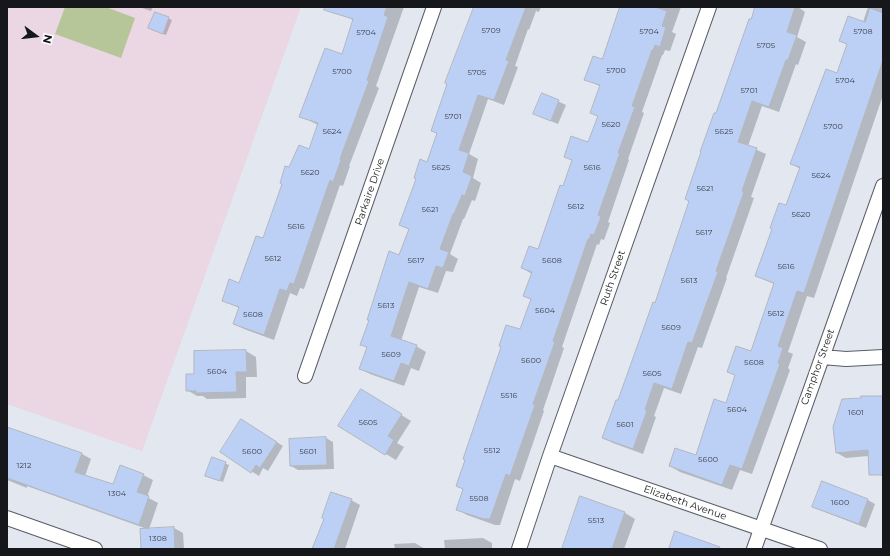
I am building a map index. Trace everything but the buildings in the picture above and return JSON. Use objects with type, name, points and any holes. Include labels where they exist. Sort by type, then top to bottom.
[{"type":"street","name":"Parkaire Drive","points":[[305,376],[434,7]]},
{"type":"street","name":"Ruth Street","points":[[518,549],[709,7]]},
{"type":"street","name":"Camphor Street","points":[[754,549],[883,186]]},
{"type":"street","points":[[822,357],[846,359],[883,357]]},
{"type":"street","name":"Elizabeth Avenue","points":[[550,456],[820,549]]},
{"type":"street","points":[[7,518],[95,549]]},
{"type":"shaded area","points":[[7,7],[301,7],[142,451],[7,404]]},
{"type":"green space","points":[[65,7],[106,7],[135,18],[121,58],[55,34]]}]
